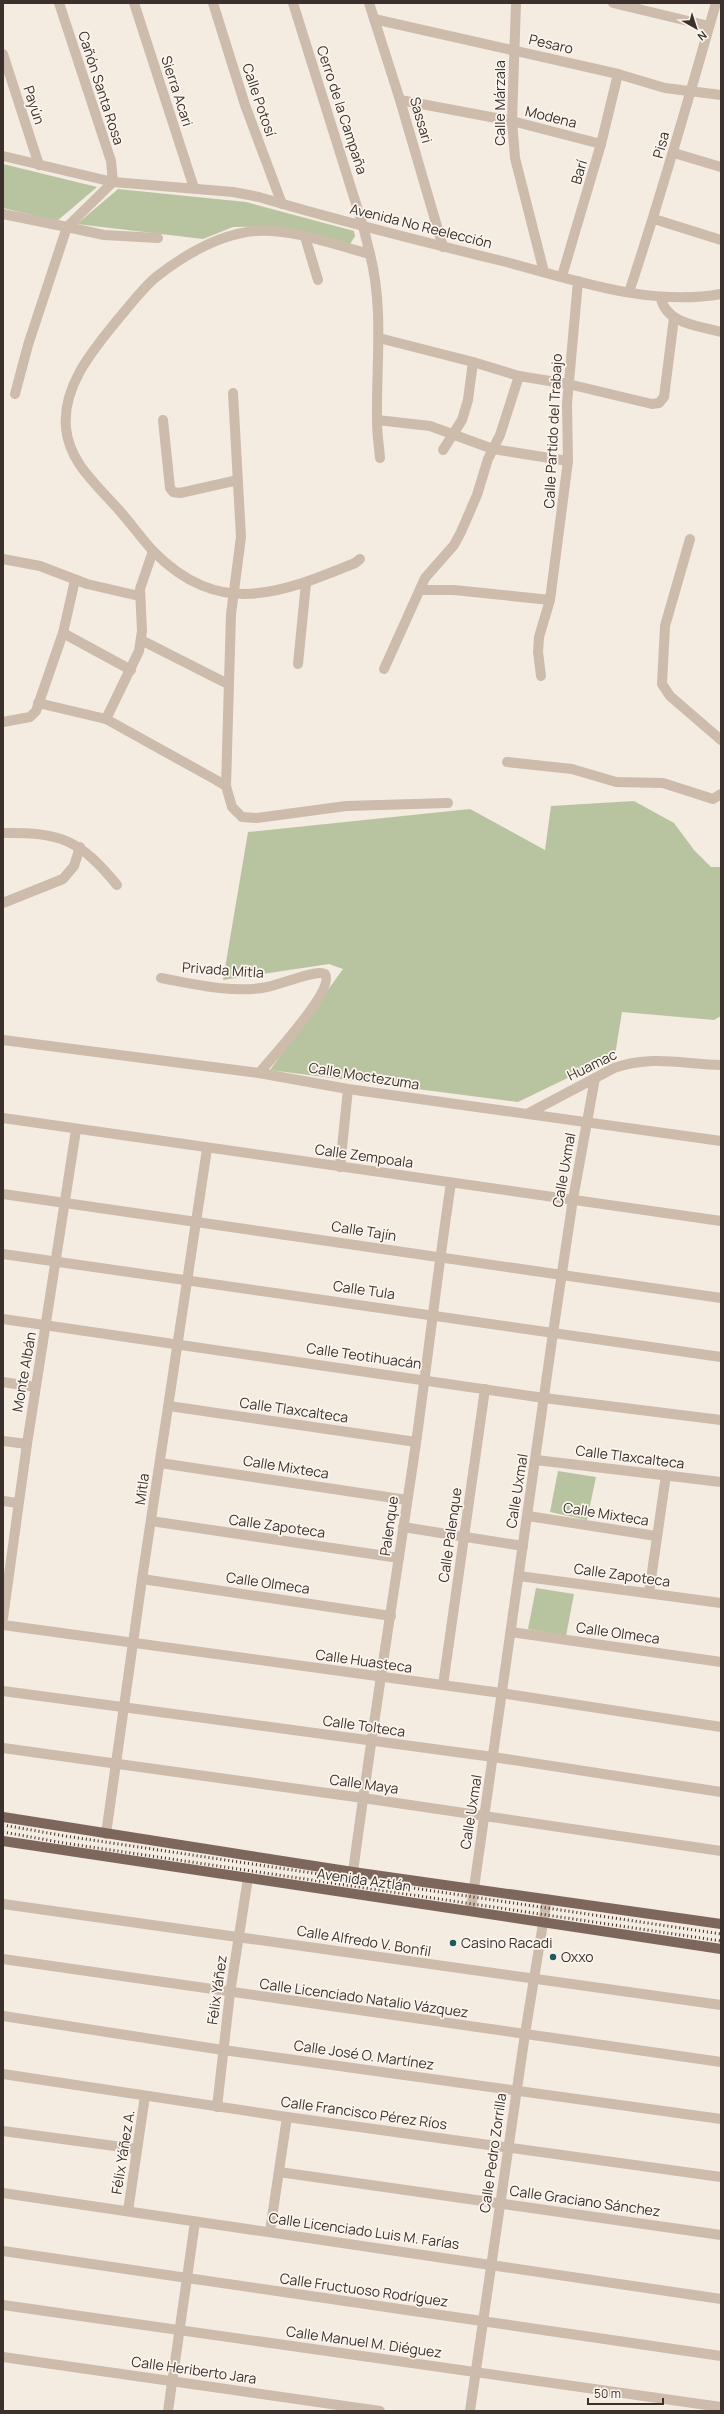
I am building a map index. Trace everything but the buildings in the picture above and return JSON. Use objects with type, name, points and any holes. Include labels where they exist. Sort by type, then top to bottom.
[{"type":"main road","name":"Avenida Aztlán","points":[[3,1817],[352,1872],[721,1924]]},
{"type":"main road","name":"Avenida Aztlán","points":[[3,1841],[248,1878],[471,1909],[721,1949]]},
{"type":"street","name":"Cañón Santa Rosa","points":[[59,3],[111,161],[113,182]]},
{"type":"street","name":"Sierra Acari","points":[[134,3],[194,188]]},
{"type":"street","name":"Calle Potosí","points":[[213,3],[245,104],[282,204]]},
{"type":"street","name":"Cerro de la Campaña","points":[[293,3],[363,226],[376,285],[379,338],[377,420],[380,458]]},
{"type":"street","name":"Sassari","points":[[368,3],[400,100],[443,247]]},
{"type":"street","name":"Calle Márzala","points":[[516,3],[512,121],[517,171],[544,272]]},
{"type":"street","points":[[613,3],[709,26]]},
{"type":"street","name":"Pisa","points":[[628,292],[654,219],[716,3]]},
{"type":"street","name":"Pesaro","points":[[374,19],[618,74],[666,88],[721,95]]},
{"type":"street","name":"Payún","points":[[3,54],[8,84],[39,165]]},
{"type":"street","name":"Barí","points":[[562,276],[601,144],[618,74]]},
{"type":"street","name":"Modena","points":[[400,100],[512,121],[601,144]]},
{"type":"street","points":[[674,153],[721,167]]},
{"type":"street","name":"Avenida No Reelección","points":[[3,156],[113,182],[233,192],[443,247],[628,292],[661,298],[689,298],[721,294]]},
{"type":"street","points":[[15,394],[28,345],[67,228],[113,182]]},
{"type":"street","points":[[3,214],[104,235],[158,238]]},
{"type":"street","points":[[654,219],[721,240]]},
{"type":"street","points":[[360,559],[355,563],[306,583],[263,592],[233,594],[220,592],[194,582],[153,551],[86,474],[75,457],[67,436],[66,421],[69,398],[75,381],[95,348],[140,294],[155,279],[191,254],[223,239],[254,231],[274,231],[305,237],[370,254]]},
{"type":"street","points":[[305,237],[318,280]]},
{"type":"street","name":"Calle Partido del Trabajo","points":[[541,676],[538,652],[539,637],[550,600],[568,461],[568,384],[578,280]]},
{"type":"street","points":[[661,298],[666,311],[674,318],[721,332]]},
{"type":"street","points":[[379,338],[473,362],[519,376],[568,384],[652,404],[659,403],[664,396],[674,318]]},
{"type":"street","points":[[443,450],[462,420],[468,400],[473,362]]},
{"type":"street","points":[[384,669],[425,578],[454,545],[461,532],[519,376]]},
{"type":"street","points":[[234,392],[241,537],[233,594],[228,684],[226,786],[235,812],[248,818],[346,806],[448,803]]},
{"type":"street","points":[[163,420],[170,488],[173,492],[180,493],[238,480]]},
{"type":"street","points":[[377,420],[418,423],[454,433],[493,449],[568,461]]},
{"type":"street","points":[[690,539],[665,626],[662,684],[670,696],[721,740]]},
{"type":"street","points":[[106,719],[131,670],[141,640],[140,596],[153,551]]},
{"type":"street","points":[[3,559],[45,567],[76,580],[140,596]]},
{"type":"street","points":[[3,722],[33,716],[63,633],[76,580]]},
{"type":"street","points":[[298,664],[306,583]]},
{"type":"street","points":[[420,590],[469,592],[550,600]]},
{"type":"street","points":[[63,633],[131,670]]},
{"type":"street","points":[[141,640],[228,684]]},
{"type":"street","points":[[38,703],[106,719],[226,786]]},
{"type":"street","points":[[507,762],[572,769],[616,782],[663,783],[713,799],[721,794]]},
{"type":"street","points":[[3,833],[46,834],[80,847],[117,885]]},
{"type":"street","points":[[3,903],[63,879],[74,866],[80,847]]},
{"type":"street","name":"Privada Mitla","points":[[161,978],[204,985],[253,989],[279,985],[314,974],[325,974],[328,978],[327,984],[314,1004],[259,1073]]},
{"type":"street","name":"Calle Moctezuma","points":[[3,1040],[259,1073],[348,1089],[529,1114],[587,1124],[721,1141]]},
{"type":"street","name":"Huamac","points":[[529,1114],[614,1068],[644,1060],[721,1065]]},
{"type":"street","name":"Calle Uxmal","points":[[471,1909],[553,1333],[573,1199],[595,1078]]},
{"type":"street","points":[[340,1167],[348,1089]]},
{"type":"street","name":"Calle Zempoala","points":[[3,1118],[207,1149],[573,1199],[721,1221]]},
{"type":"street","name":"Monte Albán","points":[[3,1618],[6,1562],[18,1503],[76,1130]]},
{"type":"street","name":"Mitla","points":[[106,1834],[142,1579],[207,1149]]},
{"type":"street","name":"Palenque","points":[[352,1872],[370,1740],[391,1616],[416,1442],[450,1183]]},
{"type":"street","name":"Calle Tajín","points":[[3,1194],[721,1298]]},
{"type":"street","name":"Calle Tula","points":[[3,1254],[433,1314],[721,1357]]},
{"type":"street","name":"Calle Teotihuacán","points":[[3,1319],[424,1379],[544,1398],[721,1420]]},
{"type":"street","points":[[3,1382],[35,1387]]},
{"type":"street","name":"Calle Palenque","points":[[443,1685],[485,1389]]},
{"type":"street","name":"Calle Tlaxcalteca","points":[[168,1406],[416,1442]]},
{"type":"street","points":[[3,1441],[27,1444]]},
{"type":"street","name":"Calle Tlaxcalteca","points":[[536,1460],[721,1482]]},
{"type":"street","name":"Calle Mixteca","points":[[160,1462],[407,1500]]},
{"type":"street","points":[[649,1593],[666,1475]]},
{"type":"street","points":[[3,1501],[18,1503]]},
{"type":"street","name":"Calle Mixteca","points":[[528,1516],[656,1536]]},
{"type":"street","name":"Calle Zapoteca","points":[[151,1522],[399,1558]]},
{"type":"street","points":[[403,1527],[523,1546]]},
{"type":"street","name":"Calle Zapoteca","points":[[519,1576],[721,1603]]},
{"type":"street","name":"Calle Olmeca","points":[[142,1579],[391,1616]]},
{"type":"street","name":"Calle Huasteca","points":[[3,1625],[380,1678],[501,1693],[721,1727]]},
{"type":"street","name":"Calle Olmeca","points":[[511,1632],[721,1662]]},
{"type":"street","name":"Calle Tolteca","points":[[3,1691],[493,1757],[721,1792]]},
{"type":"street","name":"Calle Maya","points":[[3,1748],[721,1850]]},
{"type":"street","name":"Félix Yáñez","points":[[217,2107],[230,1993],[248,1878]]},
{"type":"street","name":"Calle Pedro Zorrilla","points":[[470,2411],[484,2322],[516,2090],[547,1900]]},
{"type":"street","name":"Calle Alfredo V. Bonfil","points":[[3,1904],[240,1936],[454,1969],[534,1978],[721,2005]]},
{"type":"street","name":"Calle Licenciado Natalio Vázquez","points":[[3,1960],[721,2062]]},
{"type":"street","name":"Calle José O. Martínez","points":[[3,2016],[223,2050],[721,2119]]},
{"type":"street","name":"Calle Francisco Pérez Ríos","points":[[3,2074],[217,2107],[721,2177]]},
{"type":"street","name":"Félix Yáñez A.","points":[[128,2211],[145,2096]]},
{"type":"street","points":[[270,2231],[288,2117]]},
{"type":"street","points":[[3,2131],[137,2149]]},
{"type":"street","name":"Calle Graciano Sánchez","points":[[279,2172],[721,2235]]},
{"type":"street","name":"Calle Licenciado Luis M. Farías","points":[[3,2193],[721,2298]]},
{"type":"street","points":[[168,2411],[181,2330],[195,2222]]},
{"type":"street","name":"Calle Fructuoso Rodríguez","points":[[3,2252],[721,2356]]},
{"type":"street","name":"Calle Manuel M. Diéguez","points":[[3,2304],[721,2407]]},
{"type":"street","name":"Calle Heriberto Jara","points":[[3,2357],[380,2411]]},
{"type":"green space","points":[[3,164],[97,187],[57,221],[3,208]]},
{"type":"green space","points":[[118,189],[246,202],[354,231],[355,236],[350,244],[270,226],[233,227],[203,239],[77,224]]},
{"type":"green space","points":[[634,801],[674,823],[694,850],[711,867],[721,867],[721,1016],[714,1020],[622,1012],[615,1055],[518,1102],[270,1070],[343,969],[329,964],[223,980],[248,832],[470,809],[545,850],[551,806]]},
{"type":"green space","points":[[558,1471],[596,1477],[587,1520],[550,1512]]},
{"type":"green space","points":[[536,1588],[574,1594],[566,1636],[528,1629]]},
{"type":"railway","points":[[3,1825],[65,1836],[721,1934]]},
{"type":"railway","points":[[3,1832],[64,1843],[721,1941]]},
{"type":"place","name":"Casino Racadi","points":[[453,1943]]},
{"type":"place","name":"Oxxo","points":[[553,1957]]}]
